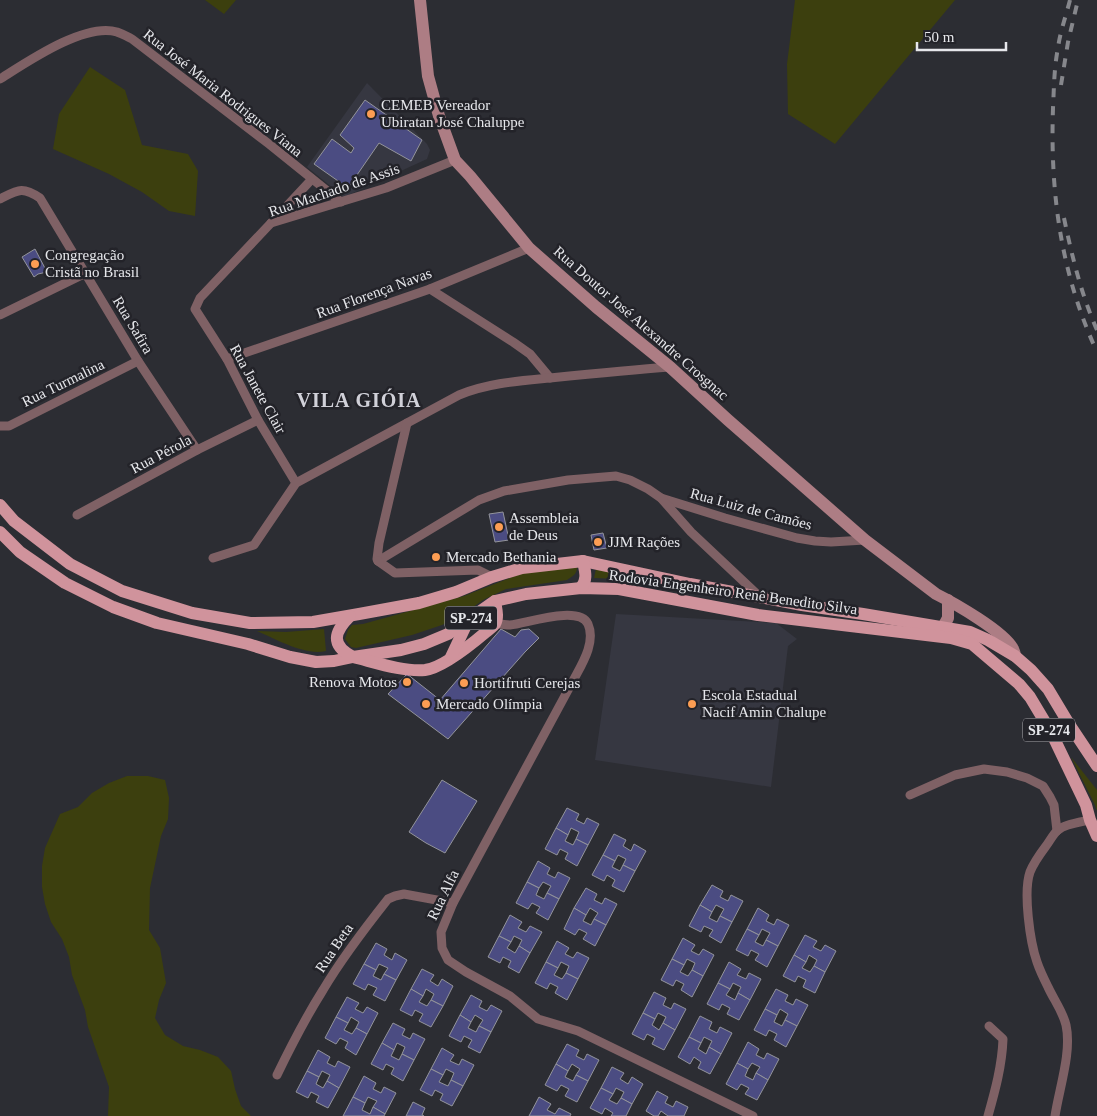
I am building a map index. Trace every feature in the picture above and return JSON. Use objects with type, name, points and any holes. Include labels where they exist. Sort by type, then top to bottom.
[{"type":"main road","name":"Rua Doutor José Alexandre Crosgnac","points":[[420,0],[428,76],[439,116],[455,160],[529,248],[596,307],[670,367],[865,540],[922,585],[995,630],[1013,648],[1015,656]]},
{"type":"main road","name":"Rodovia Engenheiro Renê Benedito Silva","points":[[0,505],[14,521],[70,564],[122,591],[192,613],[250,623],[313,622],[350,616],[419,603],[522,568],[583,561],[802,605],[970,632],[1015,656],[1032,670],[1048,689],[1097,766]]},
{"type":"main road","name":"Rodovia Engenheiro Renê Benedito Silva","points":[[0,532],[20,552],[66,583],[113,608],[148,620],[316,662],[334,661],[401,650],[424,644],[448,634],[495,601],[526,594],[581,588],[619,588],[758,615],[943,637],[972,644],[1019,684],[1030,697],[1051,732],[1086,805],[1097,836]]},
{"type":"main road","points":[[581,588],[584,585],[586,576],[583,561]]},
{"type":"main road","points":[[943,627],[948,618],[948,600]]},
{"type":"main road","points":[[350,616],[337,631],[337,642],[341,649],[353,657],[399,668],[424,670],[433,668],[462,651],[495,624],[497,616],[495,601]]},
{"type":"main road","points":[[451,657],[468,620]]},
{"type":"street","name":"Rua José Maria Rodrigues Viana","points":[[0,79],[79,35],[98,31],[116,32],[132,38],[341,202]]},
{"type":"street","name":"Rua Machado de Assis","points":[[195,309],[200,298],[271,223],[386,188],[455,160]]},
{"type":"street","points":[[271,223],[312,179]]},
{"type":"street","name":"Rua Safira","points":[[0,199],[23,190],[40,198],[138,361],[197,450]]},
{"type":"street","name":"Rua Florença Navas","points":[[227,359],[430,289],[529,248]]},
{"type":"street","points":[[0,315],[86,273]]},
{"type":"street","points":[[430,289],[530,354],[550,378]]},
{"type":"street","name":"Rua Janete Clair","points":[[195,309],[227,359],[258,420],[296,483]]},
{"type":"street","name":"Rua Turmalina","points":[[0,426],[9,426],[138,361]]},
{"type":"street","points":[[214,558],[254,545],[296,483],[474,388],[493,384],[612,371],[670,367]]},
{"type":"street","name":"Rua Pérola","points":[[77,515],[197,450],[258,420]]},
{"type":"street","points":[[407,423],[379,543],[378,561],[395,573],[478,570],[492,577]]},
{"type":"street","points":[[378,561],[479,500],[504,491],[568,480],[616,476],[630,480],[648,489],[660,498],[691,532],[759,596]]},
{"type":"street","name":"Rua Luiz de Camões","points":[[660,498],[796,538],[831,542],[865,540]]},
{"type":"street","name":"Rua Alfa","points":[[495,624],[510,625],[567,615],[579,616],[586,621],[590,628],[590,645],[582,666],[453,903],[441,932],[442,948],[448,960],[510,996],[538,1019],[578,1032],[753,1116]]},
{"type":"street","points":[[910,795],[955,775],[984,769],[1007,772],[1027,778],[1043,786],[1054,805],[1057,830]]},
{"type":"street","points":[[1055,1116],[1067,1047],[1066,1025],[1037,962],[1031,937],[1027,894],[1030,873],[1057,830],[1090,820]]},
{"type":"street","name":"Rua Beta","points":[[277,1075],[323,989],[361,933],[388,899],[404,894],[453,903]]},
{"type":"street","points":[[988,1116],[1003,1054],[1003,1040],[989,1026]]},
{"type":"shaded area","name":"CEMEB Vereador Ubiratan José Chaluppe","points":[[367,83],[427,144],[430,150],[427,159],[344,197],[307,167]]},
{"type":"shaded area","name":"Escola Estadual Nacif Amin Chalupe","points":[[616,614],[776,623],[797,639],[788,646],[771,787],[595,760]]},
{"type":"green space","points":[[205,0],[236,0],[224,14]]},
{"type":"green space","points":[[795,0],[955,0],[835,144],[788,114],[787,64]]},
{"type":"green space","points":[[90,67],[125,90],[142,145],[188,154],[198,171],[195,216],[169,211],[142,192],[109,174],[53,149],[59,114]]},
{"type":"green space","points":[[577,567],[573,576],[567,580],[506,589],[483,600],[459,617],[412,635],[356,648],[351,647],[345,639],[352,625],[363,624],[464,596],[528,571]]},
{"type":"green space","points":[[596,569],[646,580],[594,578]]},
{"type":"green space","points":[[324,629],[326,651],[318,652],[291,646],[257,631],[286,632]]},
{"type":"green space","points":[[1071,757],[1097,790],[1097,811],[1094,803]]},
{"type":"green space","points":[[127,776],[148,776],[165,780],[169,798],[168,819],[161,836],[150,888],[149,930],[160,948],[166,983],[159,1000],[155,1018],[165,1035],[183,1046],[218,1057],[231,1071],[241,1106],[251,1116],[108,1116],[109,1087],[72,975],[69,957],[62,939],[51,922],[45,904],[42,887],[42,866],[45,848],[60,814],[78,807],[92,793],[109,783]]},
{"type":"building","points":[[365,100],[422,140],[411,161],[379,143],[348,188],[314,164],[332,139],[351,153],[354,148],[340,135]]},
{"type":"building","name":"Congregação Cristã no Brasil","points":[[35,249],[47,272],[34,277],[22,257]]},
{"type":"building","name":"Assembleia de Deus","points":[[503,512],[509,540],[495,542],[489,514]]},
{"type":"building","name":"JJM Rações","points":[[603,533],[607,548],[594,550],[591,535]]},
{"type":"building","points":[[501,629],[515,637],[521,630],[529,629],[539,638],[448,739],[388,694],[407,674],[440,700]]},
{"type":"building","points":[[442,780],[477,801],[445,853],[409,832]]},
{"type":"building","points":[[567,808],[579,814],[576,820],[584,824],[587,818],[599,824],[588,845],[576,839],[579,832],[571,828],[568,835],[556,828]]},
{"type":"building","points":[[556,828],[568,835],[565,841],[573,845],[576,839],[588,845],[577,866],[565,859],[568,853],[560,849],[557,855],[545,849]]},
{"type":"building","points":[[614,834],[626,840],[623,846],[631,851],[634,844],[646,851],[635,871],[623,865],[626,859],[618,855],[615,861],[603,855]]},
{"type":"building","points":[[603,855],[615,861],[612,867],[620,871],[623,865],[635,871],[624,892],[612,886],[615,880],[607,875],[604,881],[592,875]]},
{"type":"building","points":[[538,861],[550,868],[547,874],[555,878],[558,872],[570,878],[559,899],[547,893],[551,886],[543,882],[539,888],[527,882]]},
{"type":"building","points":[[527,882],[539,888],[536,895],[544,899],[547,893],[559,899],[548,920],[536,913],[540,907],[532,903],[528,909],[516,903]]},
{"type":"building","points":[[712,885],[723,891],[720,897],[728,901],[731,895],[743,901],[732,922],[720,916],[724,909],[716,905],[712,912],[700,905]]},
{"type":"building","points":[[586,888],[597,894],[594,900],[602,904],[605,898],[617,904],[606,925],[594,919],[598,913],[590,908],[586,915],[574,908]]},
{"type":"building","points":[[700,905],[712,912],[709,918],[717,922],[720,916],[732,922],[721,943],[709,936],[713,930],[704,926],[701,932],[689,926]]},
{"type":"building","points":[[574,908],[586,915],[583,921],[591,925],[594,919],[606,925],[595,946],[583,939],[587,933],[579,929],[575,935],[564,929]]},
{"type":"building","points":[[758,908],[769,915],[766,921],[774,925],[777,919],[789,925],[778,946],[766,940],[770,933],[762,929],[759,935],[747,929]]},
{"type":"building","points":[[510,915],[522,922],[518,928],[526,932],[530,926],[542,932],[530,953],[519,946],[522,940],[514,936],[511,942],[499,936]]},
{"type":"building","points":[[747,929],[759,935],[755,942],[763,946],[766,940],[778,946],[767,967],[755,960],[759,954],[751,950],[748,956],[736,950]]},
{"type":"building","points":[[805,935],[817,941],[813,947],[821,951],[825,945],[836,951],[825,972],[814,966],[817,960],[809,955],[806,962],[794,955]]},
{"type":"building","points":[[499,936],[511,942],[507,948],[515,953],[519,946],[530,953],[519,973],[508,967],[511,961],[503,957],[500,963],[488,957]]},
{"type":"building","points":[[683,938],[695,945],[691,951],[699,955],[703,949],[714,955],[703,976],[692,970],[695,963],[687,959],[684,965],[672,959]]},
{"type":"building","points":[[557,941],[569,948],[565,954],[573,958],[577,952],[589,958],[578,979],[566,973],[569,966],[561,962],[558,968],[546,962]]},
{"type":"building","points":[[376,943],[387,949],[384,955],[392,960],[395,953],[407,960],[396,980],[384,974],[388,968],[379,964],[376,970],[364,964]]},
{"type":"building","points":[[794,955],[806,962],[802,968],[810,972],[814,966],[825,972],[815,993],[803,987],[806,980],[798,976],[795,982],[783,976]]},
{"type":"building","points":[[672,959],[684,965],[680,972],[688,976],[692,970],[703,976],[692,997],[681,990],[684,984],[676,980],[673,986],[661,980]]},
{"type":"building","points":[[546,962],[558,968],[554,975],[562,979],[566,973],[578,979],[567,1000],[555,993],[558,987],[550,983],[547,989],[535,983]]},
{"type":"building","points":[[729,962],[741,969],[737,975],[746,979],[749,973],[761,979],[750,1000],[738,993],[741,987],[733,983],[730,989],[718,983]]},
{"type":"building","points":[[364,964],[376,970],[373,976],[381,980],[384,974],[396,980],[385,1001],[373,995],[377,988],[368,984],[365,990],[353,984]]},
{"type":"building","points":[[422,969],[434,975],[430,981],[438,986],[442,979],[453,986],[443,1006],[431,1000],[434,994],[426,989],[423,996],[411,989]]},
{"type":"building","points":[[718,983],[730,989],[726,995],[735,1000],[738,993],[750,1000],[739,1020],[727,1014],[730,1008],[722,1004],[719,1010],[707,1004]]},
{"type":"building","points":[[411,989],[423,996],[419,1002],[427,1006],[431,1000],[443,1006],[431,1027],[419,1021],[423,1014],[415,1010],[412,1016],[400,1010]]},
{"type":"building","points":[[776,989],[788,995],[785,1001],[793,1005],[796,999],[808,1005],[797,1026],[785,1020],[788,1014],[780,1009],[777,1015],[765,1009]]},
{"type":"building","points":[[654,992],[666,998],[663,1005],[671,1009],[674,1003],[686,1009],[675,1030],[663,1023],[666,1017],[658,1013],[655,1019],[643,1013]]},
{"type":"building","points":[[471,995],[482,1001],[479,1007],[487,1011],[491,1005],[502,1011],[491,1032],[479,1026],[483,1020],[475,1015],[471,1022],[460,1015]]},
{"type":"building","points":[[347,997],[359,1003],[355,1009],[363,1013],[367,1007],[378,1013],[367,1034],[356,1028],[359,1022],[351,1017],[348,1023],[336,1017]]},
{"type":"building","points":[[765,1009],[777,1015],[774,1022],[782,1026],[785,1020],[797,1026],[786,1047],[774,1040],[777,1034],[769,1030],[766,1036],[754,1030]]},
{"type":"building","points":[[643,1013],[655,1019],[652,1025],[659,1030],[663,1023],[675,1030],[664,1050],[652,1044],[655,1038],[647,1034],[644,1040],[632,1034]]},
{"type":"building","points":[[460,1015],[471,1022],[468,1028],[476,1032],[479,1026],[491,1032],[480,1053],[468,1047],[472,1040],[464,1036],[461,1042],[449,1036]]},
{"type":"building","points":[[700,1016],[712,1022],[709,1029],[717,1033],[720,1027],[732,1033],[721,1054],[709,1047],[712,1041],[704,1037],[701,1043],[689,1037]]},
{"type":"building","points":[[336,1017],[348,1023],[344,1030],[352,1034],[356,1028],[367,1034],[356,1055],[345,1048],[348,1042],[340,1038],[336,1044],[325,1038]]},
{"type":"building","points":[[393,1023],[405,1029],[402,1035],[410,1039],[413,1033],[425,1039],[414,1060],[402,1054],[405,1047],[397,1043],[394,1050],[382,1043]]},
{"type":"building","points":[[689,1037],[701,1043],[698,1049],[706,1054],[709,1047],[721,1054],[710,1074],[698,1068],[701,1062],[694,1057],[690,1064],[678,1057]]},
{"type":"building","points":[[748,1042],[759,1049],[756,1055],[764,1059],[767,1053],[779,1059],[768,1080],[756,1073],[760,1067],[752,1063],[748,1069],[737,1063]]},
{"type":"building","points":[[382,1043],[394,1050],[391,1056],[399,1060],[402,1054],[414,1060],[403,1081],[391,1074],[394,1068],[386,1064],[383,1070],[371,1064]]},
{"type":"building","points":[[567,1044],[579,1050],[576,1056],[584,1060],[587,1054],[599,1060],[588,1081],[576,1075],[580,1069],[572,1064],[568,1071],[556,1064]]},
{"type":"building","points":[[442,1048],[454,1055],[450,1061],[459,1065],[462,1059],[474,1065],[463,1086],[451,1080],[454,1073],[446,1069],[443,1075],[431,1069]]},
{"type":"building","points":[[318,1050],[330,1057],[327,1063],[335,1067],[338,1061],[350,1067],[339,1088],[327,1081],[330,1075],[322,1071],[319,1077],[307,1071]]},
{"type":"building","points":[[737,1063],[748,1069],[745,1076],[753,1080],[756,1073],[768,1080],[757,1100],[745,1094],[749,1088],[741,1084],[737,1090],[726,1084]]},
{"type":"building","points":[[556,1064],[568,1071],[565,1077],[573,1081],[576,1075],[588,1081],[577,1102],[565,1096],[569,1089],[561,1085],[557,1091],[545,1085]]},
{"type":"building","points":[[612,1067],[624,1073],[620,1079],[628,1084],[632,1077],[643,1084],[632,1104],[621,1098],[624,1092],[616,1088],[613,1094],[601,1088]]},
{"type":"building","points":[[431,1069],[443,1075],[439,1082],[448,1086],[451,1080],[463,1086],[452,1106],[440,1100],[443,1094],[435,1090],[432,1096],[420,1090]]},
{"type":"building","points":[[307,1071],[319,1077],[316,1084],[323,1088],[327,1081],[339,1088],[328,1108],[316,1102],[319,1096],[311,1092],[308,1098],[296,1092]]},
{"type":"building","points":[[364,1076],[376,1083],[373,1089],[381,1093],[384,1087],[396,1093],[385,1114],[373,1107],[377,1101],[368,1097],[365,1103],[353,1097]]},
{"type":"building","points":[[601,1088],[613,1094],[609,1100],[617,1104],[621,1098],[632,1104],[626,1116],[611,1116],[613,1113],[605,1108],[602,1114],[590,1108]]},
{"type":"building","points":[[657,1091],[668,1097],[665,1103],[673,1107],[676,1101],[688,1107],[684,1116],[668,1116],[661,1111],[658,1116],[654,1116],[646,1111]]},
{"type":"building","points":[[353,1097],[365,1103],[362,1110],[370,1114],[373,1107],[385,1114],[384,1116],[343,1116]]},
{"type":"building","points":[[539,1097],[551,1104],[547,1110],[555,1114],[559,1108],[571,1114],[570,1116],[529,1116]]},
{"type":"building","points":[[413,1102],[425,1108],[422,1115],[424,1116],[406,1116]]},
{"type":"railway","points":[[1070,0],[1060,36],[1055,70],[1053,140],[1056,202],[1066,263],[1085,323],[1097,352]]},
{"type":"railway","points":[[1061,85],[1068,42],[1078,0]]},
{"type":"railway","points":[[1064,218],[1086,303],[1097,330]]},
{"type":"place","name":"CEMEB Vereador Ubiratan José Chaluppe","points":[[371,114]]},
{"type":"place","name":"Congregação Cristã no Brasil","points":[[35,264]]},
{"type":"place","name":"Assembleia de Deus","points":[[499,527]]},
{"type":"place","name":"JJM Rações","points":[[598,542]]},
{"type":"place","name":"Mercado Bethania","points":[[436,557]]},
{"type":"place","name":"Renova Motos","points":[[407,682]]},
{"type":"place","name":"Hortifruti Cerejas","points":[[464,683]]},
{"type":"place","name":"Mercado Olímpia","points":[[426,704]]},
{"type":"place","name":"Escola Estadual Nacif Amin Chalupe","points":[[692,704]]},
{"type":"district","name":"VILA GIÓIA","points":[[359,400]]}]
